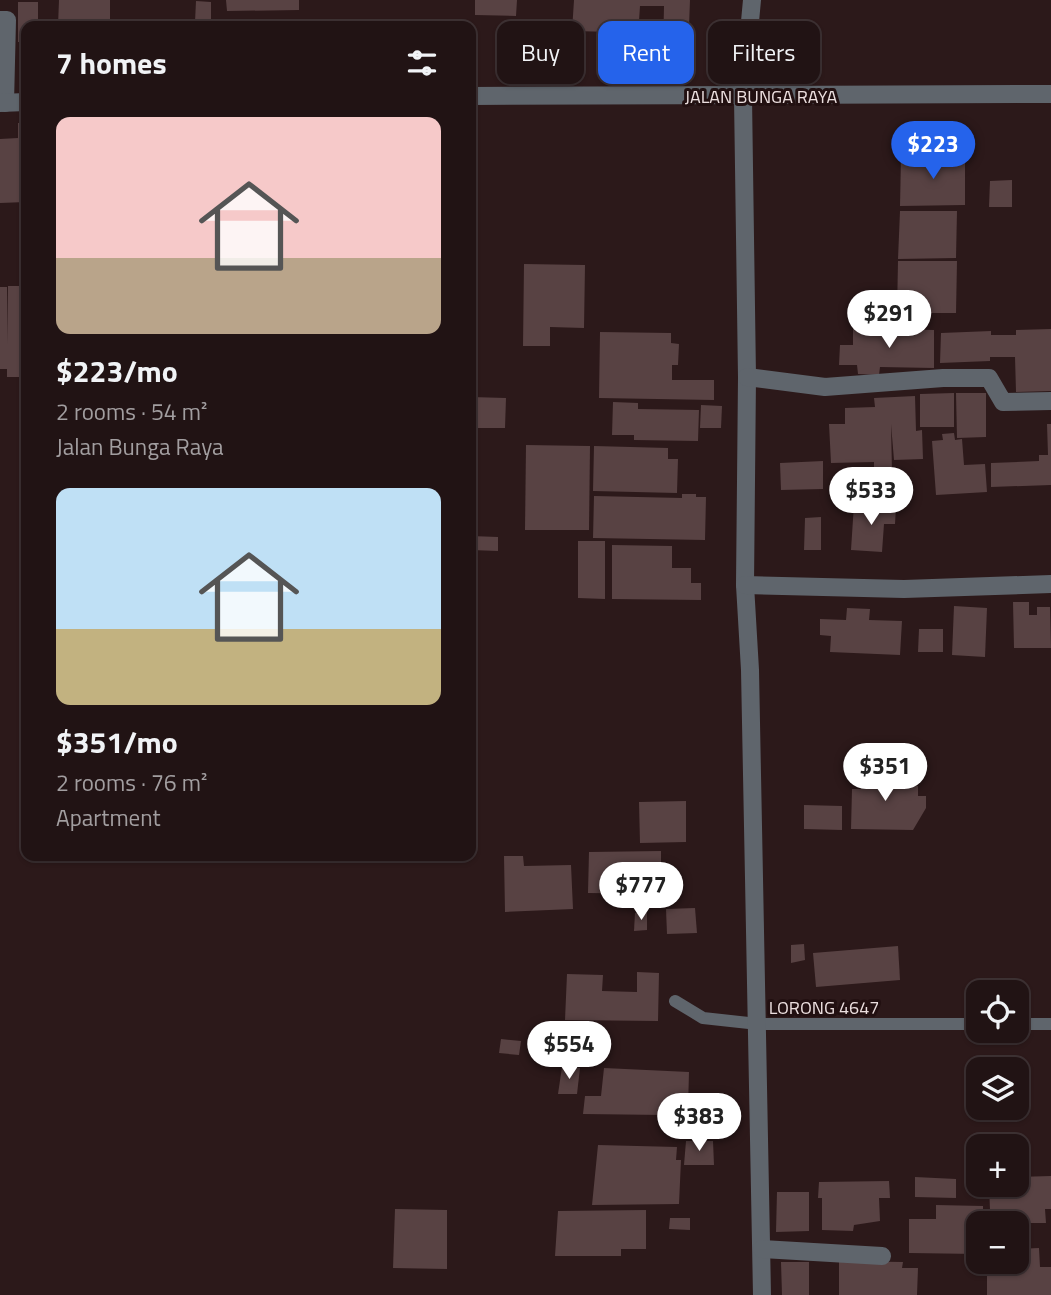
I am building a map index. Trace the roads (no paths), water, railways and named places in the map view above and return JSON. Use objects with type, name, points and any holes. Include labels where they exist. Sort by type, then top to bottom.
[{"type":"street","points":[[752,0],[743,97],[747,377],[745,585],[749,629],[762,1295]]},
{"type":"street","points":[[0,20],[7,20],[3,103],[21,102]]},
{"type":"street","points":[[1051,86],[1051,94]]},
{"type":"street","name":"JALAN BUNGA RAYA","points":[[476,96],[1051,94]]},
{"type":"street","points":[[747,377],[825,387],[943,378],[989,378],[1003,402],[1051,401]]},
{"type":"street","points":[[745,585],[904,589],[1051,584]]},
{"type":"street","points":[[762,1250],[882,1256]]},
{"type":"lane","name":"LORONG 4647","points":[[675,1001],[703,1018],[758,1024],[966,1024]]},
{"type":"lane","points":[[1029,1024],[1051,1024]]}]
